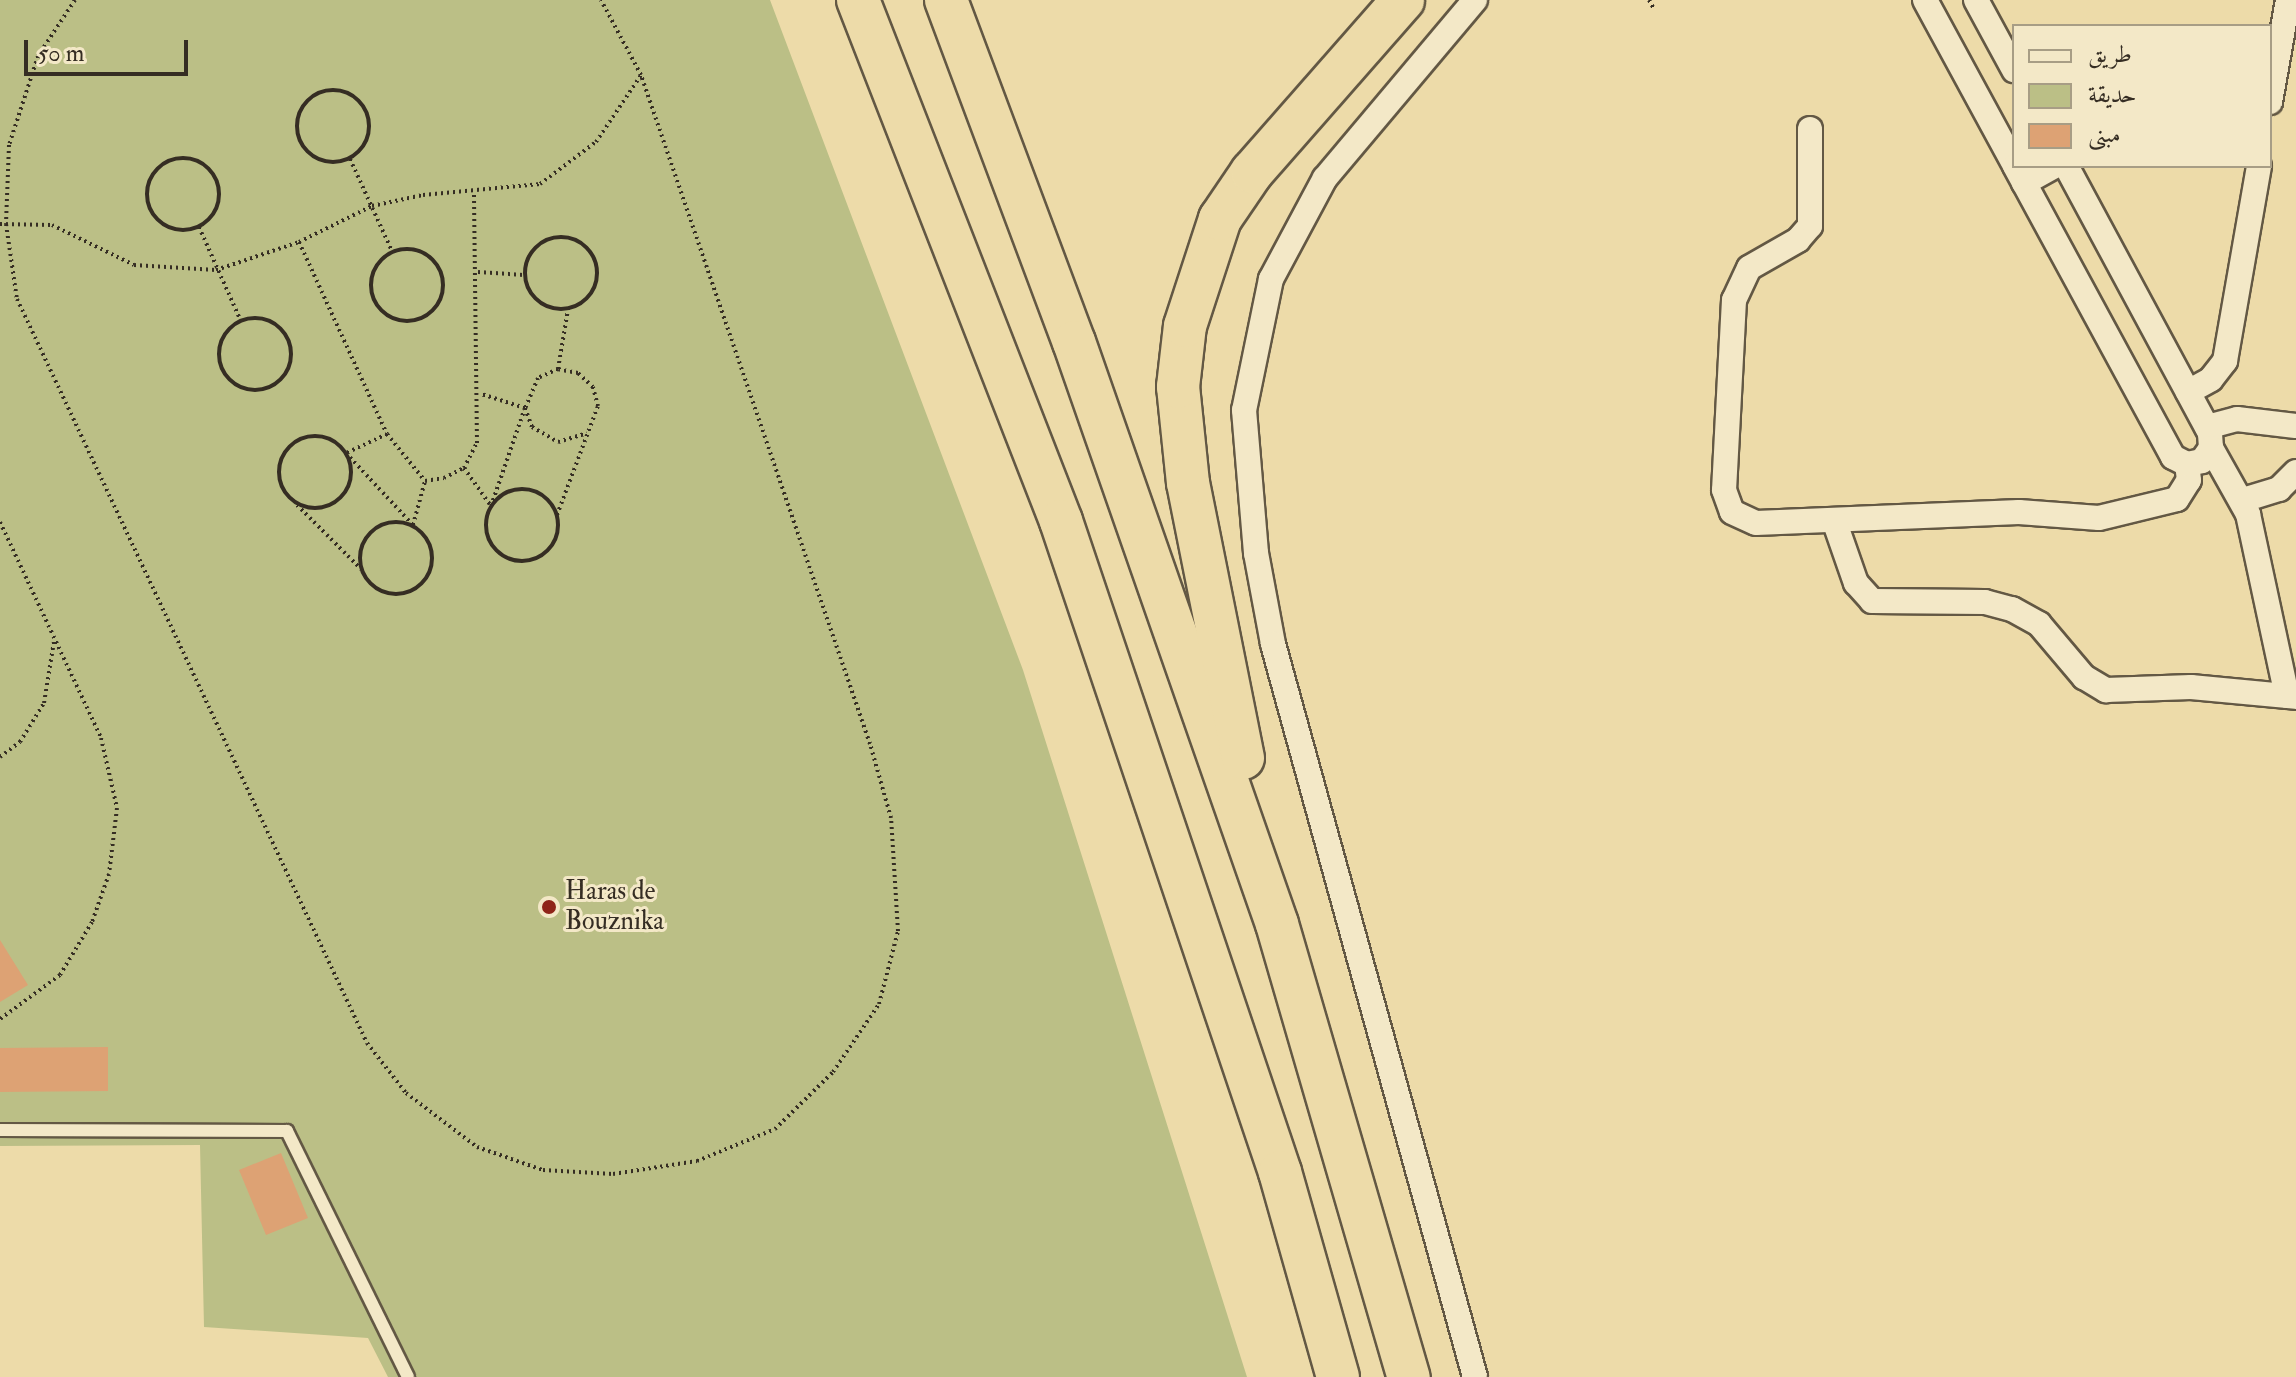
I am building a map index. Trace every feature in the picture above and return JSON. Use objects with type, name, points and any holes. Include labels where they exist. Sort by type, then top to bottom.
[{"type":"highway","points":[[846,0],[916,148]]},
{"type":"highway","points":[[858,0],[1061,521],[1280,1172],[1338,1377]]},
{"type":"highway","points":[[946,0],[1074,342],[1277,924],[1409,1377]]},
{"type":"highway","points":[[1277,924],[1188,483],[1178,387],[1185,326],[1199,270],[1236,195],[1403,0]]},
{"type":"street","points":[[1475,0],[1325,178],[1271,279],[1244,410],[1256,553],[1273,644],[1475,1377]]},
{"type":"street","points":[[1925,0],[2012,160]]},
{"type":"street","points":[[1976,0],[2012,66]]},
{"type":"street","points":[[2272,91],[2288,0]]},
{"type":"street","points":[[1810,129],[1810,226],[1798,240],[1749,268],[1736,289],[1724,490],[1732,512],[1747,522],[2019,512],[2112,516],[2177,499],[2189,480],[2187,464],[2169,451],[2018,171],[2040,168]]},
{"type":"street","points":[[1834,520],[1856,583],[1872,601],[1985,602],[2012,609],[2039,624],[2084,677],[2106,690],[2191,687],[2291,697],[2243,500],[2067,168]]},
{"type":"street","points":[[2188,392],[2217,374],[2225,361],[2259,168]]},
{"type":"street","points":[[2187,464],[2202,461],[2209,438],[2237,419],[2296,426]]},
{"type":"street","points":[[2243,500],[2279,489],[2296,472]]},
{"type":"lane","points":[[0,1130],[287,1131],[408,1377]]},
{"type":"path","points":[[75,0],[38,56],[9,145],[3,224],[17,299],[367,1043],[406,1093],[477,1147],[543,1170],[613,1174],[697,1161],[775,1129],[833,1072],[879,1004],[898,931],[891,818],[870,744],[641,75],[601,0]]},
{"type":"path","points":[[1649,0],[1654,9]]},
{"type":"path","points":[[3,224],[52,225],[134,265],[216,270],[299,242],[372,206],[423,195],[474,194],[540,184],[596,142],[641,75]]},
{"type":"path","points":[[340,90],[364,107],[368,136],[350,159],[319,160],[299,138],[302,107],[318,93],[340,90]]},
{"type":"path","points":[[350,159],[392,252]]},
{"type":"path","points":[[168,160],[199,161],[214,175],[218,204],[199,227],[169,228],[148,206],[151,175],[168,160]]},
{"type":"path","points":[[425,481],[464,468],[477,443],[481,394],[474,194]]},
{"type":"path","points":[[199,227],[240,320]]},
{"type":"path","points":[[568,237],[586,246],[596,263],[597,283],[586,300],[568,309],[539,302],[525,275],[530,254],[547,240],[568,237]]},
{"type":"path","points":[[299,242],[387,434],[425,481]]},
{"type":"path","points":[[392,252],[424,252],[438,266],[442,295],[423,318],[394,319],[373,298],[376,266],[392,252]]},
{"type":"path","points":[[478,272],[525,275]]},
{"type":"path","points":[[558,369],[568,309]]},
{"type":"path","points":[[262,317],[286,334],[290,363],[272,386],[241,387],[221,366],[224,334],[240,320],[262,317]]},
{"type":"path","points":[[558,369],[578,373],[593,387],[597,416],[587,433],[557,515],[553,544],[538,558],[518,562],[499,554],[488,538],[491,506],[538,378],[558,369]]},
{"type":"path","points":[[481,394],[525,408]]},
{"type":"path","points":[[525,408],[532,427],[548,440],[569,442],[587,433]]},
{"type":"path","points":[[346,453],[387,434]]},
{"type":"path","points":[[322,436],[346,453],[427,539],[433,558],[421,585],[403,594],[383,592],[292,501],[278,474],[291,444],[322,436]]},
{"type":"path","points":[[292,501],[321,508],[340,498],[350,481],[346,453]]},
{"type":"path","points":[[464,468],[491,506]]},
{"type":"path","points":[[413,525],[425,481]]},
{"type":"path","points":[[491,506],[507,492],[529,489],[546,499],[557,515]]},
{"type":"path","points":[[362,570],[361,549],[372,530],[392,521],[413,525]]},
{"type":"path","points":[[0,522],[101,738],[114,794],[109,874],[60,975],[0,1019]]},
{"type":"path","points":[[0,757],[20,742],[44,703],[54,639]]},
{"type":"green space","name":"Haras de Bouznika","points":[[0,0],[770,0],[1023,670],[1247,1377],[388,1377],[368,1338],[204,1327],[200,1145],[0,1146]]},
{"type":"building","points":[[0,940],[28,985],[0,1002]]},
{"type":"building","points":[[108,1047],[108,1091],[0,1092],[0,1048]]},
{"type":"building","points":[[281,1153],[308,1218],[266,1235],[239,1170]]},
{"type":"place","name":"Haras de Bouznika","points":[[549,907]]}]
